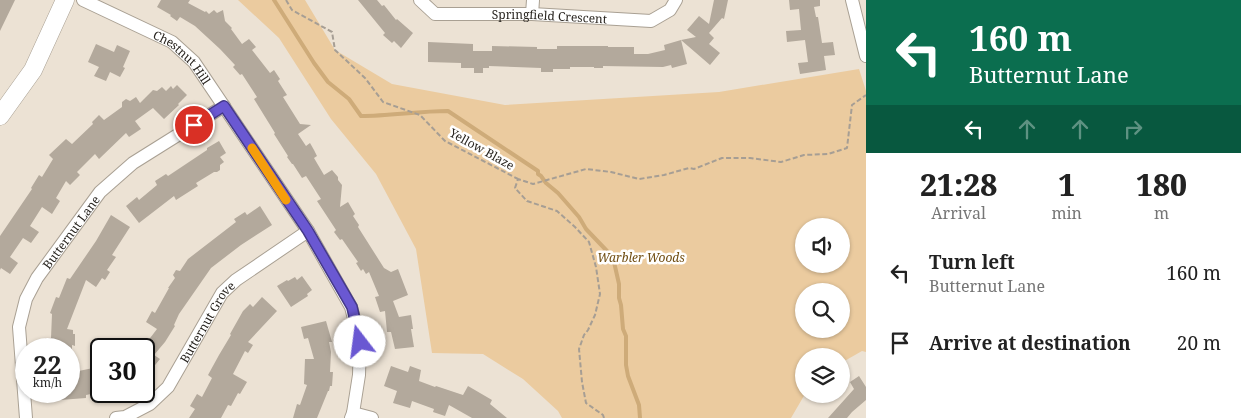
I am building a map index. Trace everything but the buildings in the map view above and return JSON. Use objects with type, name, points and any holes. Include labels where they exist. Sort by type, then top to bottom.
[{"type":"main road","points":[[0,116],[33,70],[65,0]]},
{"type":"street","name":"Chestnut Hill","points":[[83,0],[172,42],[194,62],[308,231],[352,307],[360,342],[359,374],[352,415]]},
{"type":"street","name":"Springfield Crescent","points":[[420,0],[435,14],[532,14],[651,21],[670,10],[676,0]]},
{"type":"street","points":[[532,14],[533,0]]},
{"type":"street","points":[[852,0],[866,56]]},
{"type":"street","name":"Butternut Lane","points":[[26,418],[19,326],[26,299],[37,278],[100,192],[133,163],[224,106]]},
{"type":"street","name":"Butternut Grove","points":[[116,418],[125,417],[150,404],[168,387],[222,293],[236,280],[308,231]]},
{"type":"street","points":[[352,415],[372,418]]},
{"type":"path","name":"Yellow Blaze","points":[[286,0],[292,10],[332,32],[335,50],[365,78],[383,102],[420,115],[445,141],[518,179],[533,184],[586,169],[610,172],[639,179],[689,168],[694,169],[722,158],[750,158],[781,162],[804,155],[828,154],[847,148],[852,104],[866,95]]},
{"type":"path","name":"Yellow Blaze","points":[[518,179],[515,188],[527,201],[558,211],[589,242],[596,267],[600,294],[595,315],[579,349],[586,403],[604,418]]},
{"type":"green space","name":"Warbler Woods","points":[[238,0],[305,0],[335,50],[392,84],[505,105],[719,92],[859,69],[866,91],[866,352],[862,351],[850,358],[850,348],[795,348],[795,403],[800,403],[791,418],[562,418],[558,411],[523,379],[483,354],[432,353],[416,249],[376,174],[331,119],[279,38]]},
{"type":"waterway","points":[[274,0],[328,82],[349,99],[361,116],[448,111],[538,171],[538,174],[546,183],[558,193],[614,262],[619,284],[623,329],[626,336],[626,365],[639,405],[640,418]]},
{"type":"slow traffic","points":[[252,148],[286,200]]},
{"type":"route","points":[[194,125],[224,106],[308,231],[352,307],[360,342]]}]
